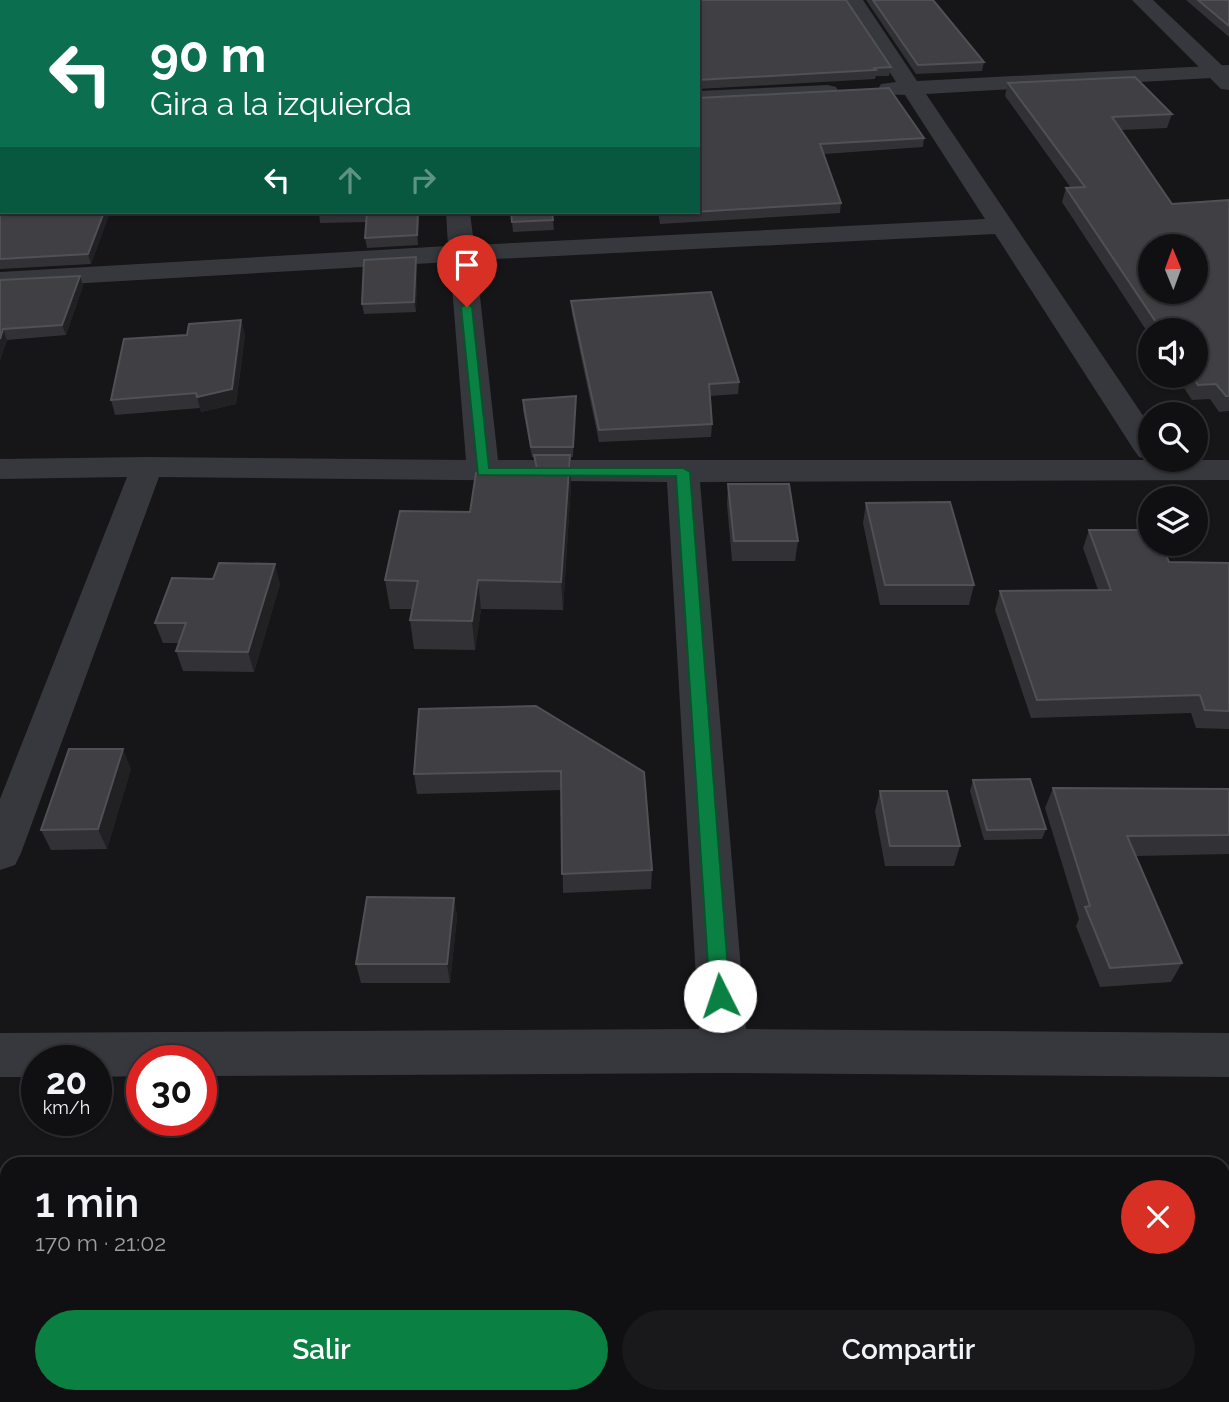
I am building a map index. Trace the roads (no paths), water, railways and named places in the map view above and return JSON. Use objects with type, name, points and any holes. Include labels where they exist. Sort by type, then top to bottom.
[{"type":"street","points":[[853,0],[1138,432]]},
{"type":"street","points":[[1142,0],[1225,75]]},
{"type":"street","points":[[870,90],[1225,75]]},
{"type":"street","points":[[700,98],[843,91]]},
{"type":"street","points":[[458,214],[483,472]]},
{"type":"street","points":[[0,280],[461,253],[1004,226]]},
{"type":"street","points":[[0,469],[147,467],[683,472],[1138,460]]},
{"type":"street","points":[[0,853],[147,467]]},
{"type":"street","points":[[1208,467],[1229,470]]},
{"type":"street","points":[[683,472],[724,1051]]},
{"type":"street","points":[[0,1055],[724,1051],[1229,1055]]}]
